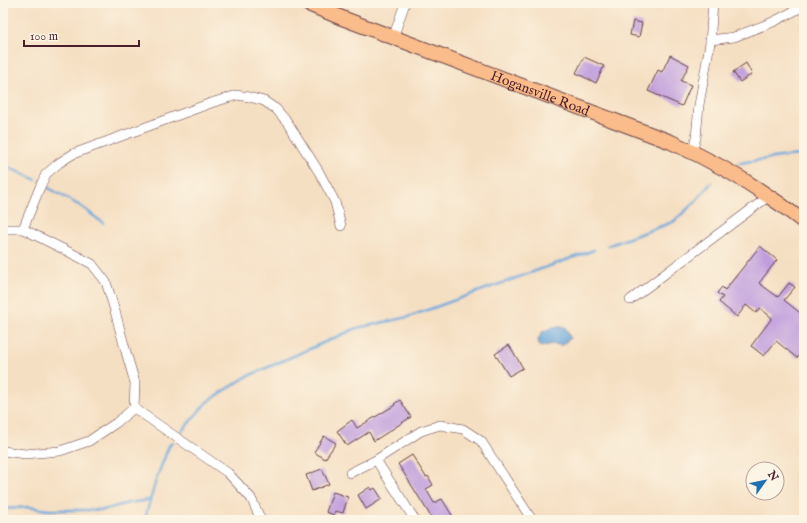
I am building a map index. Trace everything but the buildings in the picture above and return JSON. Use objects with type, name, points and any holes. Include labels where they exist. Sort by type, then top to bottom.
[{"type":"main road","name":"Hogansville Road","points":[[306,3],[393,38],[671,142],[732,172],[769,196],[804,222]]},
{"type":"street","points":[[393,38],[405,3]]},
{"type":"street","points":[[692,152],[696,138],[699,105],[710,43],[713,3]]},
{"type":"street","points":[[710,40],[734,37],[773,22],[804,6]]},
{"type":"street","points":[[23,229],[46,174],[73,154],[237,95],[264,101],[276,109],[288,123],[320,172],[335,202],[341,226]]},
{"type":"street","points":[[630,300],[769,196]]},
{"type":"street","points":[[3,228],[23,229],[92,264],[106,282],[135,383],[134,408],[116,423],[89,441],[60,451],[25,454],[3,451]]},
{"type":"street","points":[[134,408],[228,473],[251,498],[261,520]]},
{"type":"street","points":[[350,473],[376,460],[421,431],[440,425],[463,429],[481,441],[532,520]]},
{"type":"street","points":[[376,460],[415,520]]},
{"type":"water","points":[[553,327],[565,327],[570,338],[562,345],[552,344],[540,347],[538,340],[542,332]]},
{"type":"waterway","points":[[739,163],[804,155]]},
{"type":"waterway","points":[[3,165],[36,180]]},
{"type":"waterway","points":[[607,246],[673,222],[692,205],[711,183]]},
{"type":"waterway","points":[[47,187],[82,207],[103,223]]},
{"type":"waterway","points":[[181,432],[207,402],[246,377],[357,328],[408,317],[594,250]]},
{"type":"waterway","points":[[147,520],[146,514],[157,477],[169,446],[173,442]]},
{"type":"waterway","points":[[3,509],[29,507],[48,510],[103,510],[128,503],[150,500]]}]
